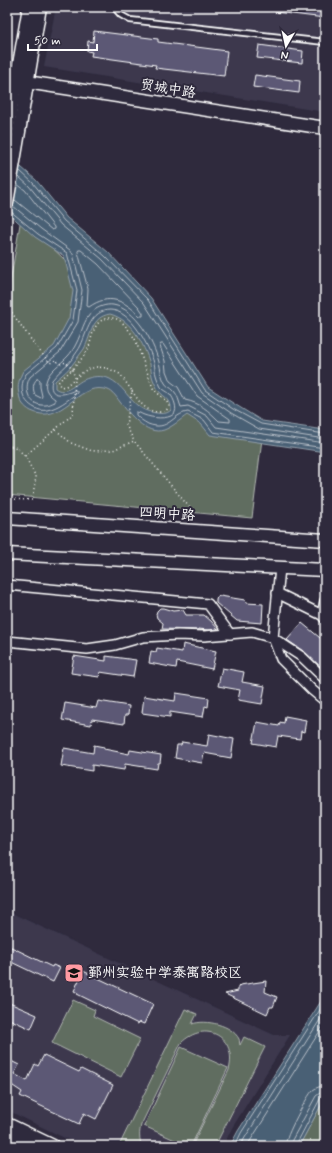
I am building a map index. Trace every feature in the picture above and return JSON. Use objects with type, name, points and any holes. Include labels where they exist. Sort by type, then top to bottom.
[{"type":"main road","points":[[7,134],[29,7]]},
{"type":"main road","points":[[7,203],[15,155],[17,80],[40,7]]},
{"type":"main road","name":"贸城中路","points":[[17,80],[325,128]]},
{"type":"main road","name":"四明中路","points":[[7,518],[325,540]]},
{"type":"main road","points":[[7,554],[325,570]]},
{"type":"main road","points":[[7,1124],[53,1146]]},
{"type":"main road","points":[[7,1135],[31,1146]]},
{"type":"street","points":[[280,568],[273,638],[281,659],[325,701]]},
{"type":"street","points":[[7,585],[208,604],[230,634]]},
{"type":"street","points":[[277,594],[324,617],[325,600]]},
{"type":"street","points":[[7,641],[87,648],[114,645],[143,637],[178,635],[204,636],[252,632],[273,638],[302,657],[325,679]]},
{"type":"lane","points":[[114,7],[121,15],[130,20],[325,42]]},
{"type":"path","points":[[7,306],[37,348],[50,363],[56,360],[60,364],[66,362],[71,368],[75,378],[73,414],[25,456]]},
{"type":"path","points":[[110,318],[119,320],[135,339],[153,388],[167,401],[169,406],[168,409],[165,411],[156,412],[143,406],[120,374],[107,368],[96,367],[86,370],[66,386],[61,387],[58,383],[71,368],[86,352],[95,326],[101,320],[110,318]]},
{"type":"path","points":[[132,391],[126,425],[134,441],[194,513]]},
{"type":"path","points":[[56,429],[71,444],[92,451],[113,450],[134,441]]},
{"type":"path","points":[[7,445],[17,448],[25,456],[36,477],[32,500],[7,499]]},
{"type":"shaded area","points":[[56,7],[325,7],[325,112],[44,67]]},
{"type":"shaded area","name":"鄞州实验中学泰寓路校区","points":[[7,911],[274,1035],[290,1035],[232,1128],[223,1146],[81,1146],[7,1110]]},
{"type":"green space","points":[[21,218],[129,321],[262,439],[252,518],[7,495],[7,301]]},
{"type":"green space","points":[[73,1000],[95,1010],[93,1016],[140,1039],[121,1077],[52,1043]]},
{"type":"green space","points":[[185,1009],[197,1014],[192,1024],[204,1022],[218,1024],[236,1034],[240,1045],[244,1037],[265,1047],[215,1146],[192,1146],[229,1070],[231,1058],[229,1048],[217,1035],[209,1032],[200,1032],[190,1036],[181,1043],[141,1125],[140,1141],[142,1146],[119,1146]]},
{"type":"green space","points":[[181,1047],[228,1068],[191,1146],[144,1126]]},
{"type":"green space","points":[[325,1098],[325,1146],[299,1146]]},
{"type":"water","points":[[7,155],[36,180],[67,218],[108,252],[151,298],[208,387],[262,421],[325,430],[325,452],[210,435],[201,424],[187,415],[164,430],[151,430],[133,417],[113,393],[104,389],[94,389],[86,392],[61,409],[52,413],[42,414],[31,411],[24,406],[18,391],[20,377],[23,371],[54,346],[69,318],[73,291],[64,256],[35,237],[7,212]],"holes":[[[110,314],[118,317],[131,327],[141,341],[150,364],[152,378],[159,391],[170,402],[171,410],[168,412],[159,413],[141,408],[122,388],[110,379],[104,377],[97,376],[86,379],[62,391],[55,388],[55,381],[71,367],[84,349],[96,322],[104,316]]]},
{"type":"water","points":[[325,995],[325,1098],[299,1146],[230,1146],[238,1131]]},
{"type":"building","points":[[275,7],[325,7],[325,18],[275,12]]},
{"type":"building","points":[[94,31],[158,39],[158,42],[227,51],[224,76],[155,68],[156,65],[91,56],[92,52],[87,51],[88,41],[93,42]]},
{"type":"building","points":[[259,45],[303,51],[302,63],[257,58]]},
{"type":"building","points":[[255,75],[300,81],[299,93],[253,87]]},
{"type":"building","points":[[220,596],[245,600],[246,603],[263,604],[262,623],[237,621],[216,603],[217,597]]},
{"type":"building","points":[[160,608],[173,611],[183,610],[186,615],[204,615],[218,629],[162,629],[163,623],[157,618],[156,614]]},
{"type":"building","points":[[302,623],[325,642],[325,671],[306,653],[287,640]]},
{"type":"building","points":[[183,644],[216,651],[212,669],[177,662],[176,668],[149,663],[151,651],[156,652],[157,648],[182,652]]},
{"type":"building","points":[[74,656],[106,661],[106,656],[136,660],[133,677],[100,672],[99,677],[71,673]]},
{"type":"building","points":[[222,668],[244,672],[242,682],[265,686],[262,704],[238,700],[240,690],[218,686]]},
{"type":"building","points":[[176,693],[209,698],[208,707],[205,706],[203,717],[170,712],[170,717],[142,713],[144,696],[175,701]]},
{"type":"building","points":[[98,701],[129,706],[128,715],[125,715],[124,724],[92,719],[91,725],[62,720],[65,703],[96,708]]},
{"type":"building","points":[[285,716],[306,720],[304,732],[301,731],[300,739],[278,736],[276,747],[253,743],[257,722],[279,726],[280,722],[284,723]]},
{"type":"building","points":[[209,734],[234,739],[231,758],[204,753],[202,763],[175,758],[177,745],[181,745],[182,742],[207,746]]},
{"type":"building","points":[[94,745],[104,747],[104,749],[129,754],[130,750],[161,755],[160,763],[158,763],[157,769],[125,764],[124,770],[92,765],[92,771],[61,766],[64,748],[93,753]]},
{"type":"building","points":[[7,945],[52,967],[53,965],[60,968],[53,982],[7,960]]},
{"type":"building","points":[[83,971],[153,1004],[144,1024],[139,1022],[138,1024],[77,994],[78,993],[74,991]]},
{"type":"building","points":[[266,981],[265,992],[277,997],[273,1007],[270,1007],[267,1014],[225,994],[238,991],[238,987],[240,985]]},
{"type":"building","points":[[7,1002],[37,1015],[31,1029],[7,1018]]},
{"type":"building","points":[[44,1055],[79,1072],[81,1069],[113,1085],[96,1119],[84,1113],[79,1124],[20,1096],[22,1092],[10,1084],[7,1090],[7,1059],[19,1065],[14,1074],[27,1081],[35,1064],[38,1066]]},
{"type":"place","name":"鄞州实验中学泰寓路校区","points":[[74,973]]}]
